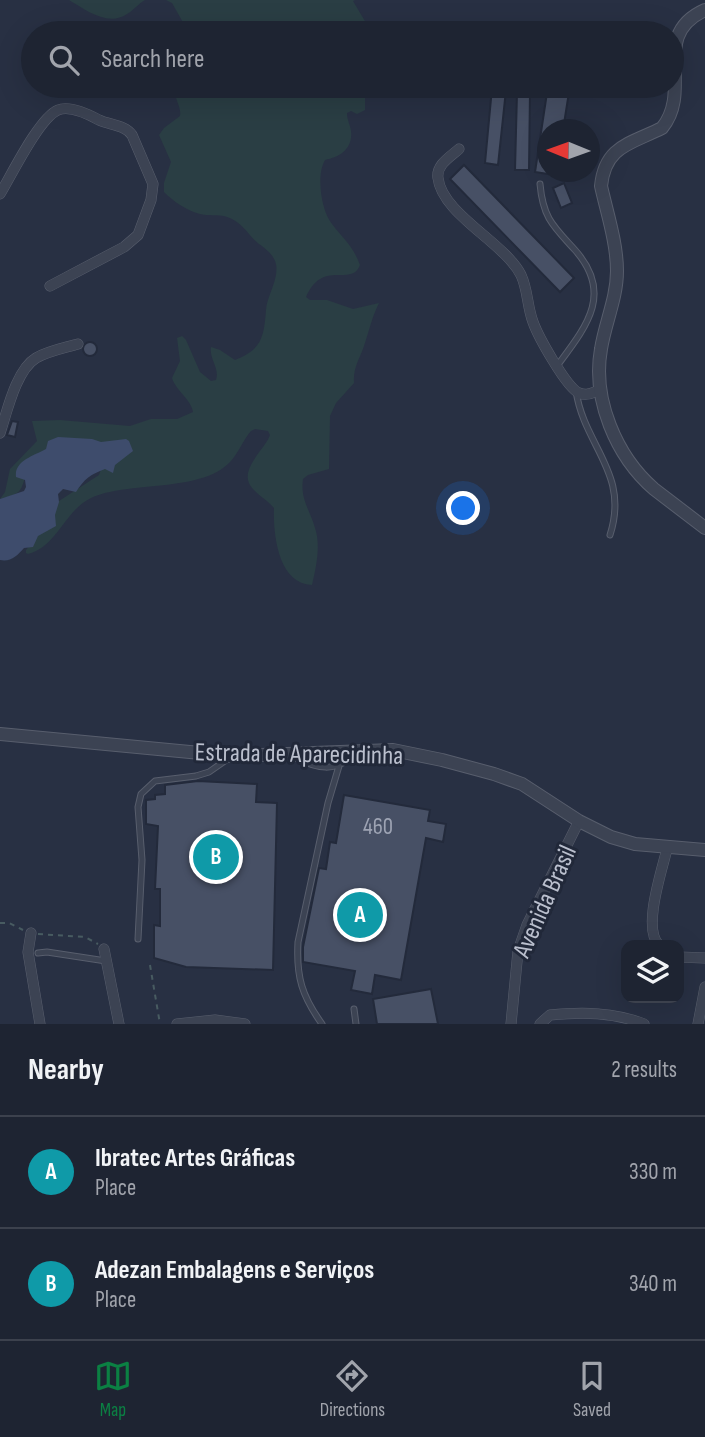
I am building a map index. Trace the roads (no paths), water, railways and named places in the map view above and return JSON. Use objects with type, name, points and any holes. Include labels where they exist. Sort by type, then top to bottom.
[{"type":"street","points":[[684,24],[705,10]]},
{"type":"street","points":[[675,98],[673,110],[662,128],[613,152],[602,174],[601,186],[617,269],[612,308],[601,350],[599,390],[607,418],[632,464],[653,487],[705,528]]},
{"type":"street","points":[[0,194],[38,129],[58,110],[70,109],[88,114],[129,131],[132,135],[153,184],[151,200],[138,235],[124,247],[50,286]]},
{"type":"street","points":[[459,149],[439,168],[437,175],[441,188],[450,203],[517,268],[525,285],[533,322],[564,380],[576,391],[590,394],[599,390]]},
{"type":"street","points":[[0,433],[16,386],[28,365],[35,358],[78,344]]},
{"type":"street","name":"Estrada de Aparecidinha","points":[[0,734],[232,756],[393,750],[442,760],[522,784],[579,821],[611,837],[667,849],[705,850]]},
{"type":"street","name":"Avenida Brasil","points":[[510,1024],[517,951],[527,925],[579,821]]},
{"type":"street","points":[[654,940],[654,903],[667,849]]},
{"type":"street","points":[[30,933],[28,952],[40,1024]]},
{"type":"street","points":[[104,948],[119,1024]]},
{"type":"street","points":[[684,957],[705,958]]},
{"type":"street","points":[[698,1024],[705,987]]},
{"type":"street","points":[[540,1024],[550,1014],[581,1013],[602,1013],[644,1024]]},
{"type":"street","points":[[177,1024],[215,1020],[245,1024]]},
{"type":"lane","points":[[540,184],[545,214],[587,268],[595,291],[595,301],[584,329],[557,366]]},
{"type":"lane","points":[[576,391],[581,412],[614,489],[616,516],[610,535]]},
{"type":"lane","points":[[322,1024],[309,1005],[301,985],[297,965],[299,942],[328,803],[340,766],[360,750]]},
{"type":"lane","points":[[289,754],[310,764],[340,766]]},
{"type":"lane","points":[[138,939],[142,870],[138,807],[141,794],[155,781],[209,772],[232,756]]},
{"type":"lane","points":[[38,953],[106,961]]},
{"type":"lane","points":[[354,1009],[356,1024]]},
{"type":"water","points":[[58,437],[101,442],[126,439],[133,451],[115,465],[113,473],[105,469],[96,473],[85,480],[76,492],[63,489],[58,494],[56,526],[38,536],[33,547],[24,548],[11,559],[0,560],[0,499],[24,491],[25,480],[16,477],[18,467],[25,460],[46,449],[48,441]]},
{"type":"place","name":"Adezan Embalagens e Serviços","points":[[216,857]]},
{"type":"place","name":"Ibratec Artes Gráficas","points":[[360,915]]}]
